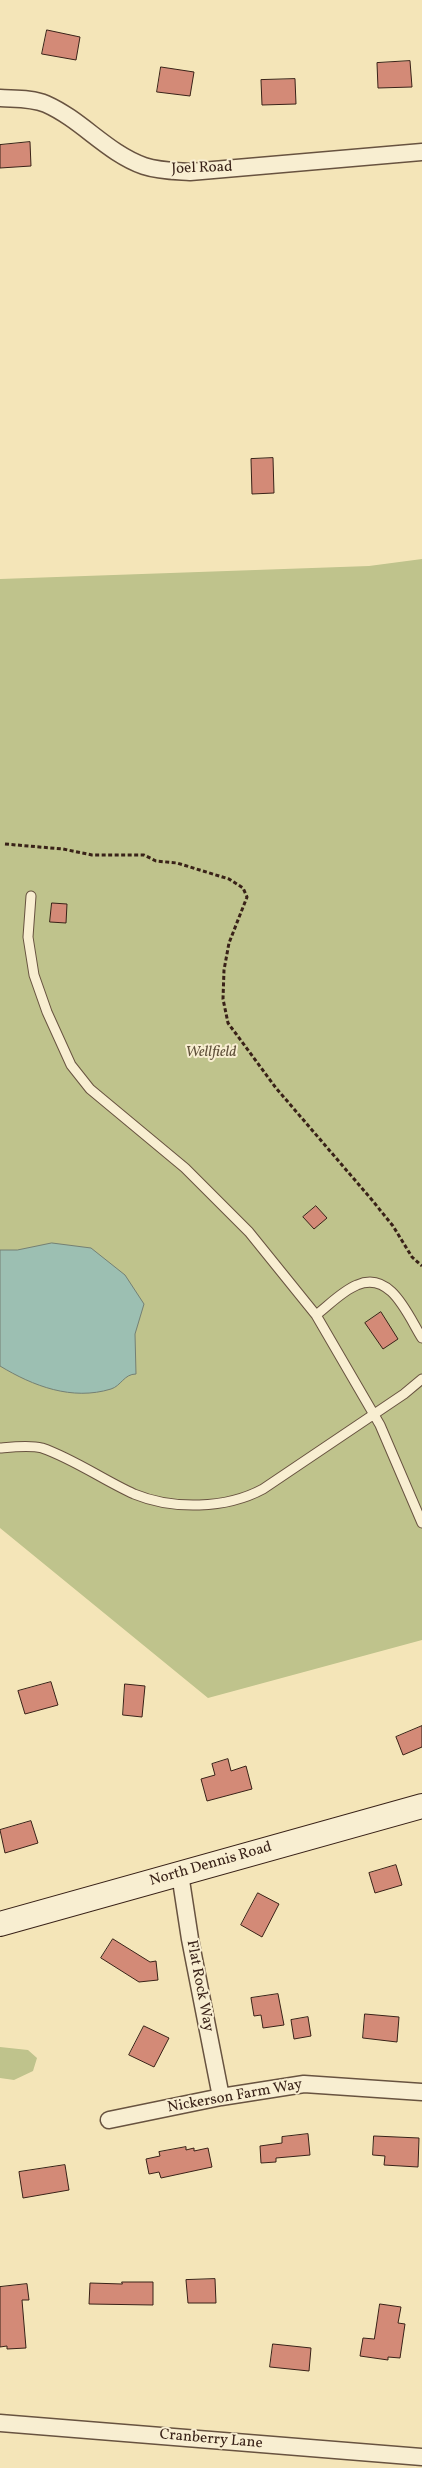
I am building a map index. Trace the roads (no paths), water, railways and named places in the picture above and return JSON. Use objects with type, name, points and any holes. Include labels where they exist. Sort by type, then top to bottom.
[{"type":"main road","name":"North Dennis Road","points":[[0,1924],[422,1806]]},
{"type":"street","name":"Joel Road","points":[[0,98],[45,103],[80,124],[114,151],[145,166],[166,170],[190,172],[422,152]]},
{"type":"street","name":"Flat Rock Way","points":[[180,1874],[190,1939],[221,2097]]},
{"type":"street","name":"Nickerson Farm Way","points":[[110,2120],[221,2097],[304,2084],[422,2092]]},
{"type":"street","name":"Cranberry Lane","points":[[0,2423],[422,2457]]},
{"type":"lane","points":[[31,896],[28,937],[34,975],[47,1012],[71,1065],[90,1089],[185,1168],[249,1232],[316,1315],[373,1415],[404,1477],[422,1523]]},
{"type":"lane","points":[[316,1315],[355,1286],[364,1283],[379,1283],[396,1294],[422,1338]]},
{"type":"lane","points":[[0,1448],[40,1448],[135,1494],[172,1504],[228,1502],[246,1498],[263,1489],[420,1383],[422,1379]]},
{"type":"park label","name":"Wellfield","points":[[211,1053]]}]
